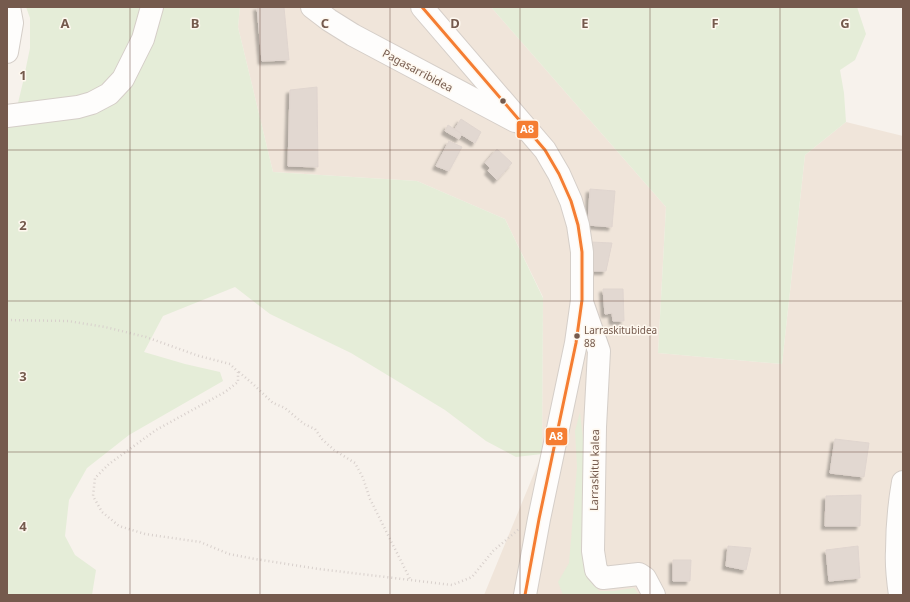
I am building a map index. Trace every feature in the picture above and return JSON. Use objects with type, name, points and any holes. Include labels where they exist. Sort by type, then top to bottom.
[{"type":"street","points":[[7,52],[12,23],[9,7]]},
{"type":"street","points":[[7,116],[78,108],[92,103],[109,94],[124,79],[143,39],[152,7]]},
{"type":"street","name":"Pagasarribidea","points":[[312,7],[353,35],[526,127]]},
{"type":"street","points":[[422,7],[545,150],[559,174],[571,201],[578,225],[582,252],[582,300],[576,343],[539,519],[525,595]]},
{"type":"street","name":"Larraskitu kalea","points":[[582,300],[598,351],[593,536],[593,551],[596,570],[603,578],[639,574],[645,578],[654,595]]},
{"type":"street","points":[[900,595],[896,553],[898,520],[903,482]]},
{"type":"path","points":[[7,320],[68,321],[105,328],[146,337],[199,356],[230,364],[272,403],[285,408],[304,424],[315,429],[322,439],[334,450],[355,463],[363,478],[370,499],[410,579]]},
{"type":"path","points":[[238,372],[238,382],[225,392],[156,430],[109,464],[95,478],[93,496],[102,512],[119,526],[145,534],[200,542],[229,554],[318,569],[452,585],[472,577],[493,551],[524,525],[539,519]]},
{"type":"shaded area","points":[[240,7],[491,7],[666,207],[658,353],[782,364],[805,155],[846,122],[903,136],[903,595],[484,595],[542,454],[543,297],[505,219],[417,181],[273,172],[238,27]]},
{"type":"green space","points":[[26,7],[240,7],[238,27],[273,172],[417,181],[505,219],[543,298],[542,454],[516,457],[486,441],[445,410],[351,353],[270,314],[235,287],[163,316],[144,352],[220,372],[223,381],[129,435],[87,468],[69,500],[65,536],[75,555],[96,570],[92,595],[7,595],[7,110],[18,103],[30,48],[30,18]]},
{"type":"green space","points":[[491,7],[857,7],[866,34],[855,60],[840,70],[844,93],[846,122],[805,155],[782,364],[658,353],[666,207]]},
{"type":"green space","points":[[580,412],[584,448],[590,574],[599,591],[614,591],[634,588],[639,595],[563,595],[558,582],[569,563],[577,467],[575,431]]},
{"type":"building","points":[[257,7],[284,7],[289,60],[262,61]]},
{"type":"building","points":[[317,87],[318,167],[288,166],[290,90]]},
{"type":"building","points":[[461,119],[481,132],[475,143],[454,130]]},
{"type":"building","points":[[448,125],[462,134],[459,139],[445,131]]},
{"type":"building","points":[[449,141],[462,147],[449,171],[436,166]]},
{"type":"building","points":[[497,149],[512,163],[497,180],[488,171],[490,168],[485,163]]},
{"type":"building","points":[[590,189],[615,191],[612,227],[588,225]]},
{"type":"building","points":[[591,242],[612,243],[606,271],[592,271]]},
{"type":"building","points":[[603,289],[623,289],[624,321],[613,321],[612,313],[605,314]]},
{"type":"building","points":[[835,439],[869,443],[864,477],[830,473]]},
{"type":"building","points":[[861,495],[860,526],[825,526],[826,496]]},
{"type":"building","points":[[728,546],[751,548],[746,570],[726,566]]},
{"type":"building","points":[[858,546],[860,578],[829,581],[826,550]]},
{"type":"building","points":[[673,560],[691,560],[690,581],[673,581]]},
{"type":"transit line","name":"A8","points":[[422,7],[545,150],[559,174],[571,201],[578,225],[582,252],[582,300],[576,343],[539,519],[525,595]]},
{"type":"place","name":"Larraskitubidea 88","points":[[577,336]]}]
